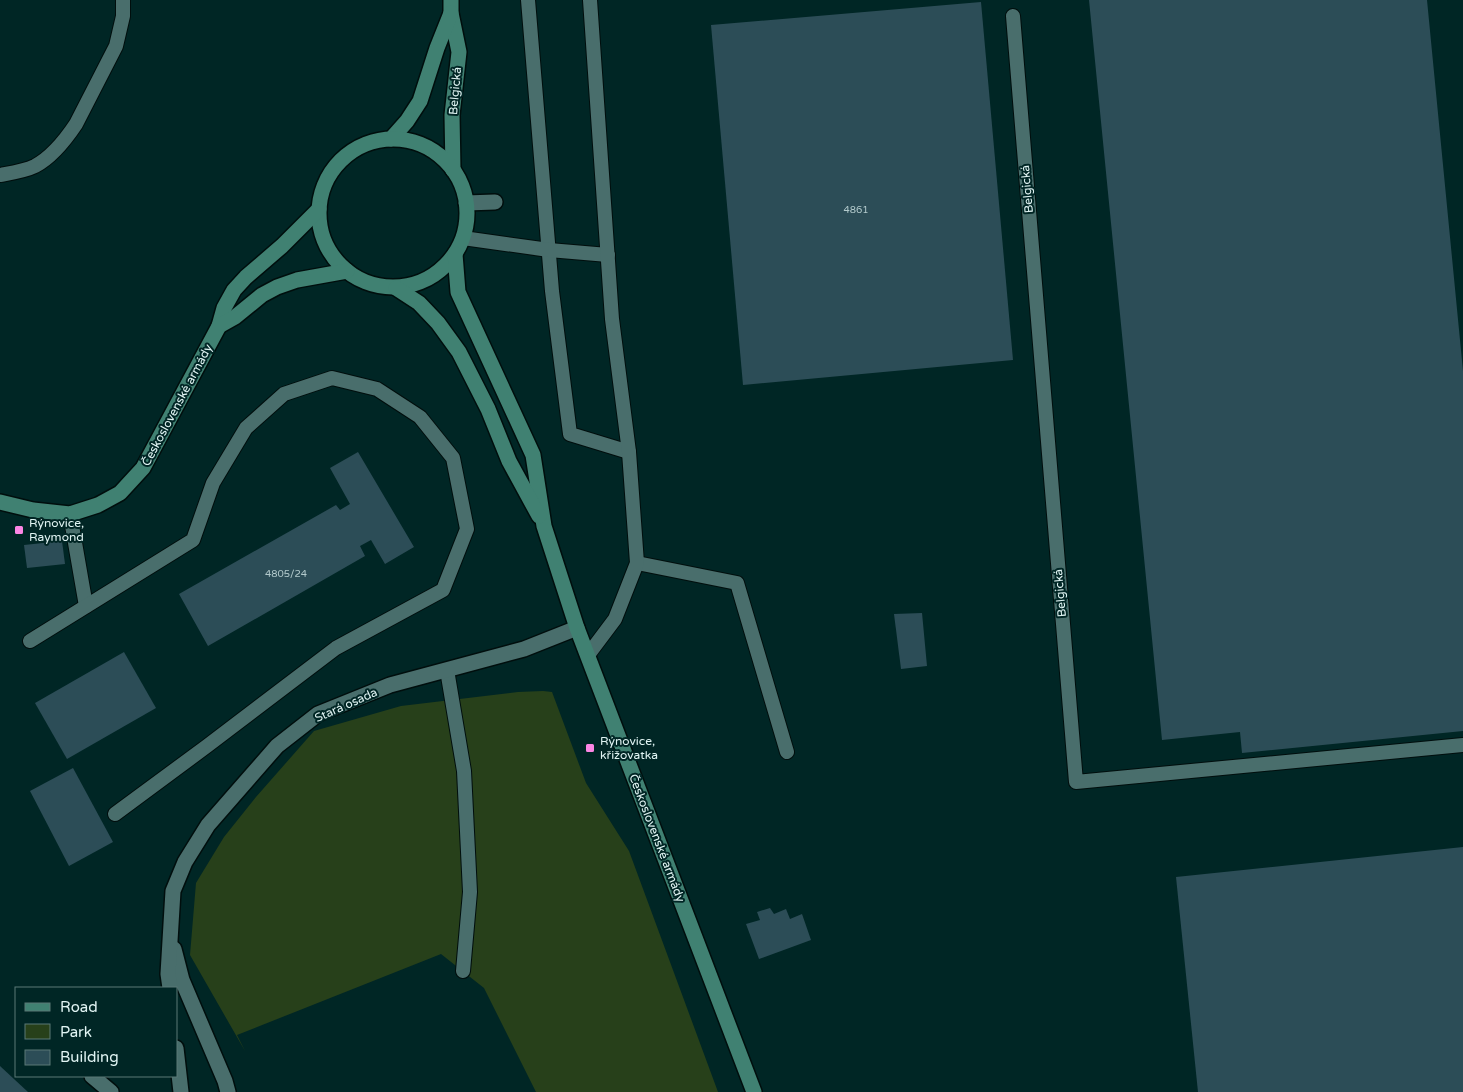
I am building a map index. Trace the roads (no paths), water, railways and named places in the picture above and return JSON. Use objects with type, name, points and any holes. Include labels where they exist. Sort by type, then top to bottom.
[{"type":"street","name":"Belgická","points":[[391,139],[407,121],[420,101],[451,6]]},
{"type":"street","name":"Belgická","points":[[451,6],[458,52],[452,115],[453,170]]},
{"type":"street","points":[[391,139],[409,141],[426,147],[441,157],[453,170],[461,186],[466,203],[467,221],[463,238],[455,254],[444,268],[429,278],[413,285],[396,288],[378,286],[362,281],[346,271],[334,258],[325,244],[320,227],[319,209],[322,191],[330,174],[341,160],[356,149],[373,142],[391,139]]},
{"type":"street","points":[[466,203],[495,202]]},
{"type":"street","name":"Československé armády","points":[[0,502],[33,510],[70,514],[98,505],[120,494],[144,468],[219,326],[224,308],[234,290],[319,209]]},
{"type":"street","name":"Československé armády","points":[[455,254],[458,292],[534,455],[544,526],[577,628],[754,1092]]},
{"type":"street","points":[[219,326],[235,317],[278,286],[297,280],[346,271]]},
{"type":"street","name":"Československé armády","points":[[396,288],[419,303],[438,323],[459,352],[488,409],[509,461],[544,526]]},
{"type":"street","name":"Stará osada","points":[[170,987],[168,974],[172,891],[185,862],[208,825],[277,746],[318,714],[390,685],[524,649],[577,628]]},
{"type":"street","name":"Stará osada","points":[[170,934],[182,980],[228,1092]]},
{"type":"street","points":[[178,1066],[181,1092]]},
{"type":"street","points":[[93,1077],[111,1092]]},
{"type":"lane","points":[[0,175],[34,166],[53,152],[70,133],[116,46],[123,16],[123,0]]},
{"type":"lane","points":[[528,0],[552,291],[570,434],[629,452]]},
{"type":"lane","points":[[588,655],[616,619],[637,563],[629,452],[612,320],[590,0]]},
{"type":"lane","name":"Belgická","points":[[1013,16],[1076,782],[1463,745]]},
{"type":"lane","points":[[463,238],[549,250],[608,254]]},
{"type":"lane","points":[[30,641],[193,540],[212,483],[246,428],[284,394],[332,378],[378,389],[420,417],[453,458],[467,529],[443,590],[336,648],[115,814]]},
{"type":"lane","points":[[70,514],[86,606]]},
{"type":"lane","points":[[637,563],[738,583],[787,752]]},
{"type":"lane","points":[[447,670],[464,771],[465,790],[470,892],[462,970]]},
{"type":"place","name":"Rýnovice, Raymond","points":[[19,530]]},
{"type":"place","name":"Rýnovice, křižovatka","points":[[590,748]]}]
